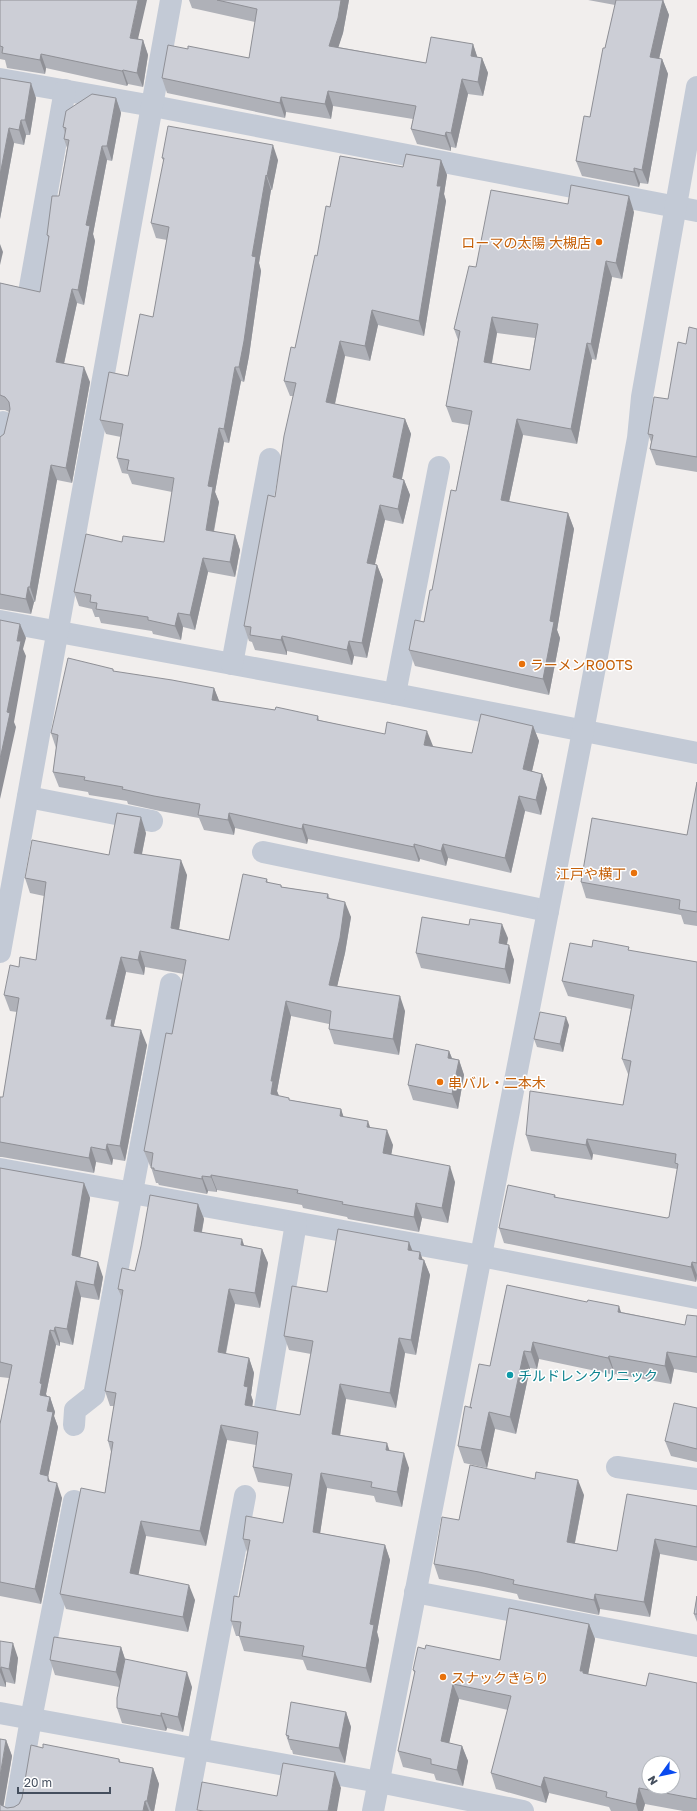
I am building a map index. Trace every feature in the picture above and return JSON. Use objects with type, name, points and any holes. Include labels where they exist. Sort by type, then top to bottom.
[{"type":"street","points":[[0,952],[171,0]]},
{"type":"street","points":[[0,79],[153,106],[687,209]]},
{"type":"street","points":[[373,1811],[583,731],[638,438],[642,397],[687,209],[697,87]]},
{"type":"street","points":[[30,287],[65,90]]},
{"type":"street","points":[[232,664],[270,459]]},
{"type":"street","points":[[395,694],[439,467]]},
{"type":"street","points":[[0,622],[395,694],[697,753]]},
{"type":"street","points":[[28,797],[152,820]]},
{"type":"street","points":[[263,852],[548,911]]},
{"type":"street","points":[[74,1425],[76,1410],[94,1394],[171,984]]},
{"type":"street","points":[[0,1169],[481,1256],[697,1298]]},
{"type":"street","points":[[265,1408],[296,1223]]},
{"type":"street","points":[[617,1467],[697,1479]]},
{"type":"street","points":[[186,1811],[245,1496]]},
{"type":"street","points":[[15,1811],[31,1719],[74,1502]]},
{"type":"street","points":[[415,1592],[697,1646]]},
{"type":"street","points":[[0,1713],[379,1782],[523,1811]]},
{"type":"building","points":[[0,0],[138,0],[130,38],[143,40],[137,73],[41,54],[40,60],[2,53],[3,47],[0,46]]},
{"type":"building","points":[[217,0],[341,0],[338,18],[329,46],[426,63],[431,37],[473,44],[471,56],[482,58],[478,82],[462,79],[451,133],[446,132],[445,136],[411,129],[416,106],[328,91],[325,104],[281,97],[280,103],[162,78],[168,45],[188,49],[188,46],[249,58],[257,9]]},
{"type":"building","points":[[616,0],[663,0],[650,57],[662,59],[642,170],[634,168],[634,172],[576,161],[584,116],[590,117],[603,48],[605,48]]},
{"type":"building","points":[[0,78],[31,83],[25,120],[21,120],[19,130],[9,128],[0,175]]},
{"type":"building","points":[[92,94],[116,98],[107,146],[102,146],[86,225],[90,226],[78,290],[72,289],[56,362],[84,367],[66,468],[51,465],[30,587],[28,587],[26,599],[0,594],[0,437],[4,434],[10,409],[9,402],[5,397],[0,395],[0,283],[40,292],[49,236],[47,235],[52,196],[59,196],[69,140],[64,139],[66,128],[63,127],[66,111]]},
{"type":"building","points":[[168,126],[273,145],[267,176],[266,175],[252,256],[256,257],[244,341],[239,367],[235,367],[224,429],[219,428],[208,486],[213,487],[206,530],[235,535],[230,562],[203,558],[190,615],[178,613],[175,626],[148,620],[148,617],[96,609],[97,603],[90,602],[91,595],[74,592],[86,534],[122,542],[123,536],[164,542],[174,478],[127,470],[129,460],[117,458],[123,424],[100,420],[109,372],[128,376],[140,314],[153,317],[169,227],[151,223],[164,158],[162,158]]},
{"type":"building","points":[[406,154],[441,160],[437,186],[441,186],[419,321],[372,310],[365,346],[340,341],[326,402],[405,419],[393,477],[404,480],[398,509],[380,505],[367,563],[377,565],[362,643],[349,641],[347,650],[282,636],[281,640],[250,635],[251,627],[244,626],[268,495],[275,497],[284,436],[296,383],[284,381],[291,347],[295,348],[315,255],[317,256],[326,206],[330,207],[340,156],[403,167]]},
{"type":"building","points":[[571,185],[629,196],[616,263],[606,261],[591,344],[587,343],[571,429],[517,419],[501,500],[568,513],[550,621],[554,622],[543,679],[409,650],[415,620],[424,622],[430,590],[432,590],[451,490],[456,491],[472,411],[446,406],[460,331],[454,329],[469,266],[476,267],[491,190],[568,204]],"holes":[[[492,317],[538,324],[530,370],[484,362]]]},
{"type":"building","points":[[689,327],[697,329],[697,457],[650,449],[653,435],[648,434],[654,397],[668,399],[678,342],[686,344]]},
{"type":"building","points":[[0,620],[20,624],[17,641],[21,641],[7,712],[10,713],[0,759]]},
{"type":"building","points":[[68,658],[113,669],[113,671],[214,688],[212,700],[275,710],[276,707],[318,716],[317,720],[385,734],[387,722],[427,731],[424,745],[472,753],[481,714],[533,726],[523,769],[542,774],[536,800],[519,796],[505,858],[443,844],[441,851],[414,844],[414,847],[303,824],[302,829],[229,813],[228,820],[198,815],[200,804],[154,796],[122,789],[123,787],[84,780],[85,777],[53,772],[58,735],[51,733]]},
{"type":"building","points":[[697,782],[697,912],[679,909],[680,900],[581,882],[592,818],[687,835]]},
{"type":"building","points":[[117,813],[141,817],[134,853],[181,860],[171,928],[229,940],[243,874],[267,879],[266,882],[281,885],[281,887],[328,894],[327,898],[345,902],[340,938],[329,985],[400,996],[393,1039],[329,1029],[331,1011],[286,1001],[271,1081],[273,1081],[271,1094],[289,1098],[289,1100],[341,1109],[340,1116],[368,1121],[367,1127],[387,1130],[383,1153],[450,1166],[442,1208],[416,1203],[414,1217],[342,1204],[343,1202],[297,1193],[298,1190],[211,1175],[211,1177],[202,1176],[202,1179],[154,1170],[154,1168],[151,1168],[153,1153],[144,1151],[166,1033],[172,1034],[186,960],[140,951],[138,960],[121,957],[106,1019],[112,1019],[111,1026],[141,1030],[120,1146],[107,1144],[106,1150],[91,1147],[89,1158],[0,1142],[0,1097],[3,1097],[19,998],[4,995],[10,965],[19,967],[20,957],[36,960],[46,882],[25,878],[32,840],[109,855]]},
{"type":"building","points":[[422,917],[469,925],[470,919],[502,924],[499,943],[509,945],[505,969],[416,953]]},
{"type":"building","points":[[593,940],[629,947],[628,950],[697,962],[697,1263],[692,1262],[691,1267],[499,1228],[508,1185],[555,1195],[554,1197],[667,1218],[669,1217],[678,1164],[675,1163],[676,1154],[587,1139],[586,1145],[526,1135],[530,1091],[623,1105],[631,1061],[622,1059],[634,995],[562,981],[570,943],[592,947]]},
{"type":"building","points":[[540,1012],[566,1017],[560,1044],[534,1039]]},
{"type":"building","points":[[416,1044],[449,1051],[448,1058],[459,1060],[452,1094],[408,1085]]},
{"type":"building","points":[[0,1168],[84,1183],[72,1255],[98,1262],[94,1285],[76,1281],[67,1329],[55,1327],[54,1331],[50,1330],[40,1383],[42,1384],[40,1395],[50,1397],[47,1411],[53,1412],[40,1474],[48,1476],[48,1481],[57,1483],[35,1589],[0,1582],[0,1424],[12,1365],[0,1362]]},
{"type":"building","points":[[150,1195],[198,1204],[194,1231],[242,1239],[241,1245],[262,1249],[255,1293],[229,1289],[218,1352],[249,1358],[244,1386],[248,1387],[245,1405],[300,1415],[313,1341],[284,1336],[292,1286],[327,1292],[338,1229],[409,1242],[408,1250],[420,1252],[419,1259],[424,1260],[411,1340],[399,1338],[390,1393],[340,1384],[332,1434],[387,1443],[386,1450],[404,1453],[397,1492],[371,1487],[372,1482],[321,1473],[313,1532],[385,1545],[370,1624],[374,1625],[366,1668],[302,1656],[304,1646],[239,1636],[241,1622],[231,1621],[234,1596],[239,1597],[250,1540],[243,1539],[246,1516],[283,1523],[292,1474],[253,1467],[258,1432],[221,1425],[200,1531],[141,1521],[130,1573],[189,1585],[183,1617],[60,1594],[81,1488],[105,1493],[113,1442],[108,1441],[116,1393],[105,1391],[123,1290],[118,1289],[122,1268],[135,1271]]},
{"type":"building","points":[[507,1285],[587,1302],[588,1300],[619,1306],[618,1312],[685,1325],[687,1315],[697,1316],[697,1357],[667,1352],[665,1366],[609,1356],[608,1358],[533,1342],[531,1352],[524,1351],[510,1417],[489,1412],[481,1450],[458,1446],[465,1406],[472,1408],[470,1407],[479,1364],[490,1366]]},
{"type":"building","points":[[674,1403],[697,1408],[697,1449],[665,1441]]},
{"type":"building","points":[[470,1465],[535,1479],[536,1472],[578,1480],[567,1542],[617,1551],[627,1494],[697,1506],[697,1547],[655,1539],[644,1602],[595,1594],[594,1600],[513,1584],[514,1580],[434,1564],[442,1517],[459,1520]]},
{"type":"building","points":[[697,1596],[697,1614],[694,1614]]},
{"type":"building","points":[[509,1608],[589,1624],[580,1671],[583,1671],[583,1673],[646,1686],[649,1673],[697,1683],[697,1799],[676,1795],[681,1795],[681,1755],[641,1755],[641,1788],[639,1788],[636,1804],[606,1797],[607,1792],[544,1777],[541,1787],[491,1773],[511,1696],[453,1684],[441,1741],[462,1746],[457,1770],[431,1764],[431,1759],[398,1751],[415,1671],[413,1670],[418,1647],[425,1649],[426,1645],[500,1660]]},
{"type":"building","points":[[54,1637],[121,1647],[116,1672],[50,1660]]},
{"type":"building","points":[[0,1641],[13,1643],[9,1669],[1,1667],[0,1672]]},
{"type":"building","points":[[125,1659],[187,1672],[178,1717],[161,1713],[161,1716],[117,1708],[117,1698]]},
{"type":"building","points":[[291,1702],[346,1712],[339,1748],[288,1739],[289,1736],[286,1735]]},
{"type":"building","points":[[0,1739],[6,1740],[0,1776]]},
{"type":"building","points":[[43,1744],[119,1759],[119,1762],[153,1768],[147,1801],[145,1801],[143,1811],[0,1811],[0,1803],[7,1808],[14,1807],[19,1804],[22,1798],[31,1745],[43,1748]]},
{"type":"building","points":[[283,1763],[335,1772],[328,1811],[197,1810],[202,1782],[277,1796]]},
{"type":"place","name":"ローマの太陽 大槻店","points":[[599,242]]},
{"type":"place","name":"ラーメンROOTS","points":[[522,664]]},
{"type":"place","name":"江戸や横丁","points":[[634,873]]},
{"type":"place","name":"串バル・二本木","points":[[440,1082]]},
{"type":"place","name":"チルドレンクリニック","points":[[510,1375]]},
{"type":"place","name":"スナックきらり","points":[[443,1677]]}]
